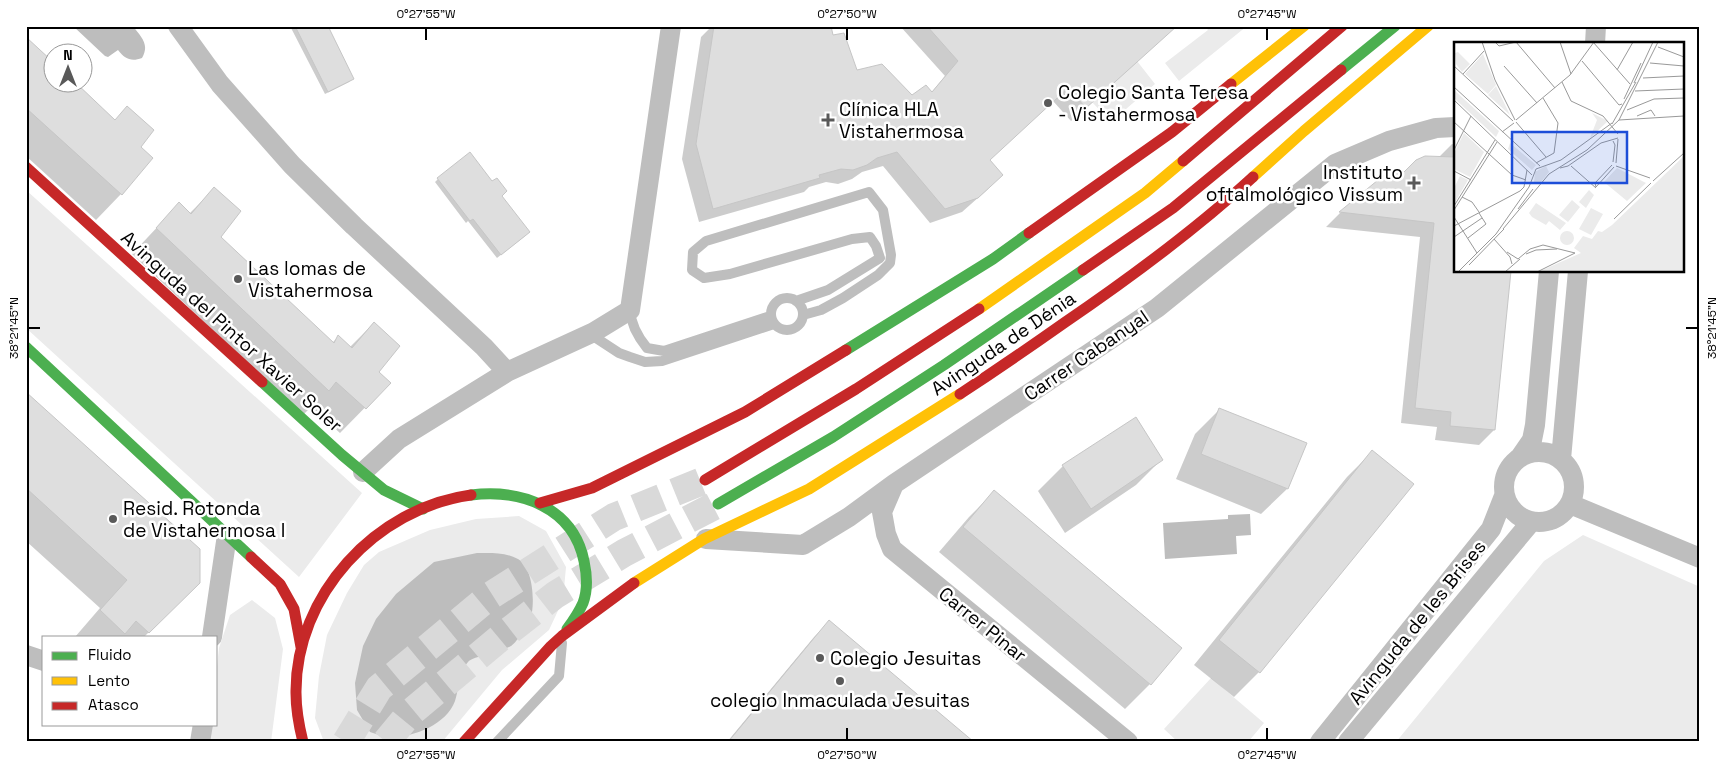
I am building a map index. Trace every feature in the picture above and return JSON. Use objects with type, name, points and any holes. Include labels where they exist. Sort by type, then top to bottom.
[{"type":"main road","points":[[540,503],[592,488],[745,412],[879,330],[992,259],[1172,132],[1304,26]]},
{"type":"main road","points":[[705,480],[872,378],[1005,292],[1145,193],[1342,26]]},
{"type":"main road","name":"Avinguda de Dénia","points":[[718,504],[833,437],[944,365],[1173,208],[1395,26]]},
{"type":"main road","name":"Avinguda de Dénia","points":[[464,742],[562,636],[625,588],[704,539],[809,488],[991,374],[1134,275],[1228,200],[1304,131],[1428,26]]},
{"type":"main road","name":"Avinguda del Pintor Xavier Soler","points":[[26,167],[342,455],[384,490],[423,508]]},
{"type":"main road","points":[[26,347],[280,584],[294,609],[302,647]]},
{"type":"main road","name":"Avinguda de Dénia","points":[[303,742],[298,726],[296,698],[302,647],[310,624],[329,585],[357,551],[386,529],[423,508],[463,496],[509,494],[540,503],[556,513],[576,537],[585,566],[586,584],[584,599],[562,636]]},
{"type":"main road","name":"Avinguda de Dénia","points":[[291,742],[298,726]]},
{"type":"street","points":[[178,26],[220,84],[292,165],[354,226],[484,347],[507,372]]},
{"type":"street","points":[[363,472],[399,439],[507,372],[589,333],[630,310],[671,26]]},
{"type":"street","points":[[1595,42],[1596,26]]},
{"type":"street","name":"Carrer Cabanyal","points":[[704,539],[802,545],[849,517],[894,484],[1157,308],[1335,164],[1389,141],[1436,128],[1454,127]]},
{"type":"street","points":[[1522,456],[1532,440],[1549,272]]},
{"type":"street","points":[[1561,459],[1578,272]]},
{"type":"street","points":[[1531,452],[1552,454],[1561,459],[1569,468],[1574,480],[1574,492],[1570,504],[1563,513],[1553,519],[1531,522],[1514,513],[1504,496],[1503,484],[1506,473],[1512,463],[1531,452]]},
{"type":"street","name":"Carrer Pinar","points":[[894,484],[882,512],[886,534],[892,549],[1128,742]]},
{"type":"street","name":"Avinguda de les Brises","points":[[1320,742],[1492,529],[1504,496]]},
{"type":"street","points":[[1570,504],[1700,558]]},
{"type":"street","name":"Avinguda de les Brises","points":[[1348,742],[1531,522]]},
{"type":"street","points":[[212,636],[227,536]]},
{"type":"street","points":[[26,655],[42,660]]},
{"type":"street","points":[[200,742],[203,726]]},
{"type":"lane","points":[[796,301],[803,315],[799,325],[794,329],[783,330],[772,320],[771,310],[776,302],[786,298],[796,301],[828,290],[880,258],[876,246],[870,237],[852,239],[730,274],[704,278],[692,270],[693,252],[706,241],[869,192],[883,210],[891,255],[890,263],[878,275],[843,298],[821,310],[803,315]]},
{"type":"lane","points":[[630,310],[638,336],[646,348],[660,351],[772,320]]},
{"type":"lane","points":[[589,333],[619,353],[645,362],[662,361],[772,320]]},
{"type":"lane","points":[[497,742],[559,676],[562,636]]},
{"type":"shaded area","points":[[73,26],[133,26],[144,41],[145,49],[142,58],[131,60],[123,56],[118,50],[108,57],[105,56]]},
{"type":"shaded area","points":[[1205,26],[1247,26],[1179,81],[1165,63],[1208,30]]},
{"type":"shaded area","points":[[1137,61],[1155,84],[1111,122],[1092,102]]},
{"type":"shaded area","points":[[26,190],[362,493],[299,577],[26,328]]},
{"type":"shaded area","points":[[1250,514],[1251,535],[1236,536],[1237,554],[1165,559],[1163,523],[1228,519],[1228,515]]},
{"type":"shaded area","points":[[519,516],[546,531],[566,567],[563,600],[549,630],[502,670],[442,742],[324,742],[315,718],[319,676],[327,635],[347,593],[364,565],[379,552],[430,530],[476,519]]},
{"type":"shaded area","points":[[1583,535],[1700,587],[1700,742],[1396,742],[1544,561]]},
{"type":"shaded area","points":[[477,553],[508,555],[523,563],[530,579],[533,598],[528,625],[511,646],[468,662],[461,675],[455,701],[451,709],[436,723],[418,732],[398,737],[388,737],[370,732],[357,710],[355,683],[363,646],[376,619],[396,594],[434,562]]},
{"type":"shaded area","points":[[252,600],[275,618],[283,649],[271,742],[209,742],[211,726],[218,726],[218,657],[219,648],[230,615]]},
{"type":"shaded area","points":[[1211,678],[1264,723],[1248,742],[1178,742],[1164,729]]},
{"type":"building","points":[[295,26],[328,26],[354,79],[328,92]]},
{"type":"building","name":"Clínica HLA Vistahermosa","points":[[714,26],[831,26],[833,35],[844,33],[857,70],[882,64],[912,95],[926,85],[932,92],[958,61],[927,26],[1177,26],[1086,108],[1068,88],[990,160],[1003,175],[978,198],[945,209],[897,152],[877,158],[867,165],[853,170],[841,169],[819,175],[820,178],[713,209],[696,144]]},
{"type":"building","points":[[26,37],[42,52],[42,92],[86,92],[115,120],[127,106],[154,130],[141,147],[153,158],[122,195],[26,108]]},
{"type":"building","points":[[470,152],[492,181],[497,178],[507,191],[502,196],[530,232],[501,255],[473,219],[470,221],[437,178]]},
{"type":"building","points":[[1425,156],[1454,157],[1454,272],[1511,272],[1495,430],[1450,426],[1451,412],[1415,408],[1434,223],[1339,212],[1389,171],[1403,173],[1416,160]]},
{"type":"building","name":"Las lomas de Vistahermosa","points":[[214,187],[241,211],[221,237],[334,343],[338,335],[352,348],[374,322],[400,346],[379,372],[391,383],[366,409],[336,382],[329,391],[156,228],[179,202],[191,214]]},
{"type":"building","name":"Resid. Rotonda de Vistahermosa I","points":[[26,392],[200,549],[200,583],[149,633],[136,621],[125,634],[100,610],[127,580],[26,488]]},
{"type":"building","points":[[1219,408],[1307,443],[1288,489],[1201,454]]},
{"type":"building","points":[[1136,417],[1163,460],[1091,509],[1062,465]]},
{"type":"building","points":[[1372,450],[1414,484],[1260,673],[1219,640]]},
{"type":"building","points":[[994,490],[1182,648],[1151,685],[963,527]]},
{"type":"building","name":"colegio Inmaculada Jesuitas","points":[[829,620],[974,742],[728,742]]},
{"type":"tunnel","points":[[346,742],[379,688],[490,596],[614,517],[705,480]]},
{"type":"tunnel","points":[[386,742],[409,714],[555,595],[624,553],[718,504]]},
{"type":"traffic: fast","points":[[1341,70],[1395,26]]},
{"type":"traffic: fast","points":[[846,350],[993,259],[1029,233]]},
{"type":"traffic: fast","points":[[718,504],[833,437],[944,365],[1083,270]]},
{"type":"traffic: fast","points":[[26,347],[251,557]]},
{"type":"traffic: fast","points":[[262,382],[342,455],[384,490],[423,509]]},
{"type":"traffic: fast","points":[[471,495],[508,495],[526,499],[557,515],[569,527],[578,542],[584,561],[586,593],[583,603],[567,629]]},
{"type":"traffic: slow","points":[[1231,84],[1304,26]]},
{"type":"traffic: slow","points":[[1253,177],[1304,131],[1428,26]]},
{"type":"traffic: slow","points":[[979,309],[1145,193],[1183,161]]},
{"type":"traffic: slow","points":[[634,583],[704,539],[809,489],[960,394]]},
{"type":"traffic: jam","points":[[1183,161],[1342,26]]},
{"type":"traffic: jam","points":[[1083,270],[1173,208],[1341,70]]},
{"type":"traffic: jam","points":[[1029,233],[1172,132],[1231,84]]},
{"type":"traffic: jam","points":[[26,167],[262,382]]},
{"type":"traffic: jam","points":[[960,394],[1137,271],[1185,235],[1253,177]]},
{"type":"traffic: jam","points":[[705,480],[856,389],[979,309]]},
{"type":"traffic: jam","points":[[540,503],[592,488],[745,412],[846,350]]},
{"type":"traffic: jam","points":[[303,742],[296,699],[299,657],[310,623],[326,591],[348,562],[374,538],[403,518],[436,503],[471,495]]},
{"type":"traffic: jam","points":[[251,557],[280,584],[294,609],[301,647]]},
{"type":"traffic: jam","points":[[464,742],[551,646],[634,583]]},
{"type":"place","name":"Colegio Santa Teresa - Vistahermosa","points":[[1048,103]]},
{"type":"place","name":"Clínica HLA Vistahermosa","points":[[828,120]]},
{"type":"place","name":"Instituto oftalmológico Vissum","points":[[1414,183]]},
{"type":"place","name":"Las lomas de Vistahermosa","points":[[238,279]]},
{"type":"place","name":"Resid. Rotonda de Vistahermosa I","points":[[113,519]]},
{"type":"place","name":"Colegio Jesuitas","points":[[820,658]]},
{"type":"place","name":"colegio Inmaculada Jesuitas","points":[[840,681]]}]
